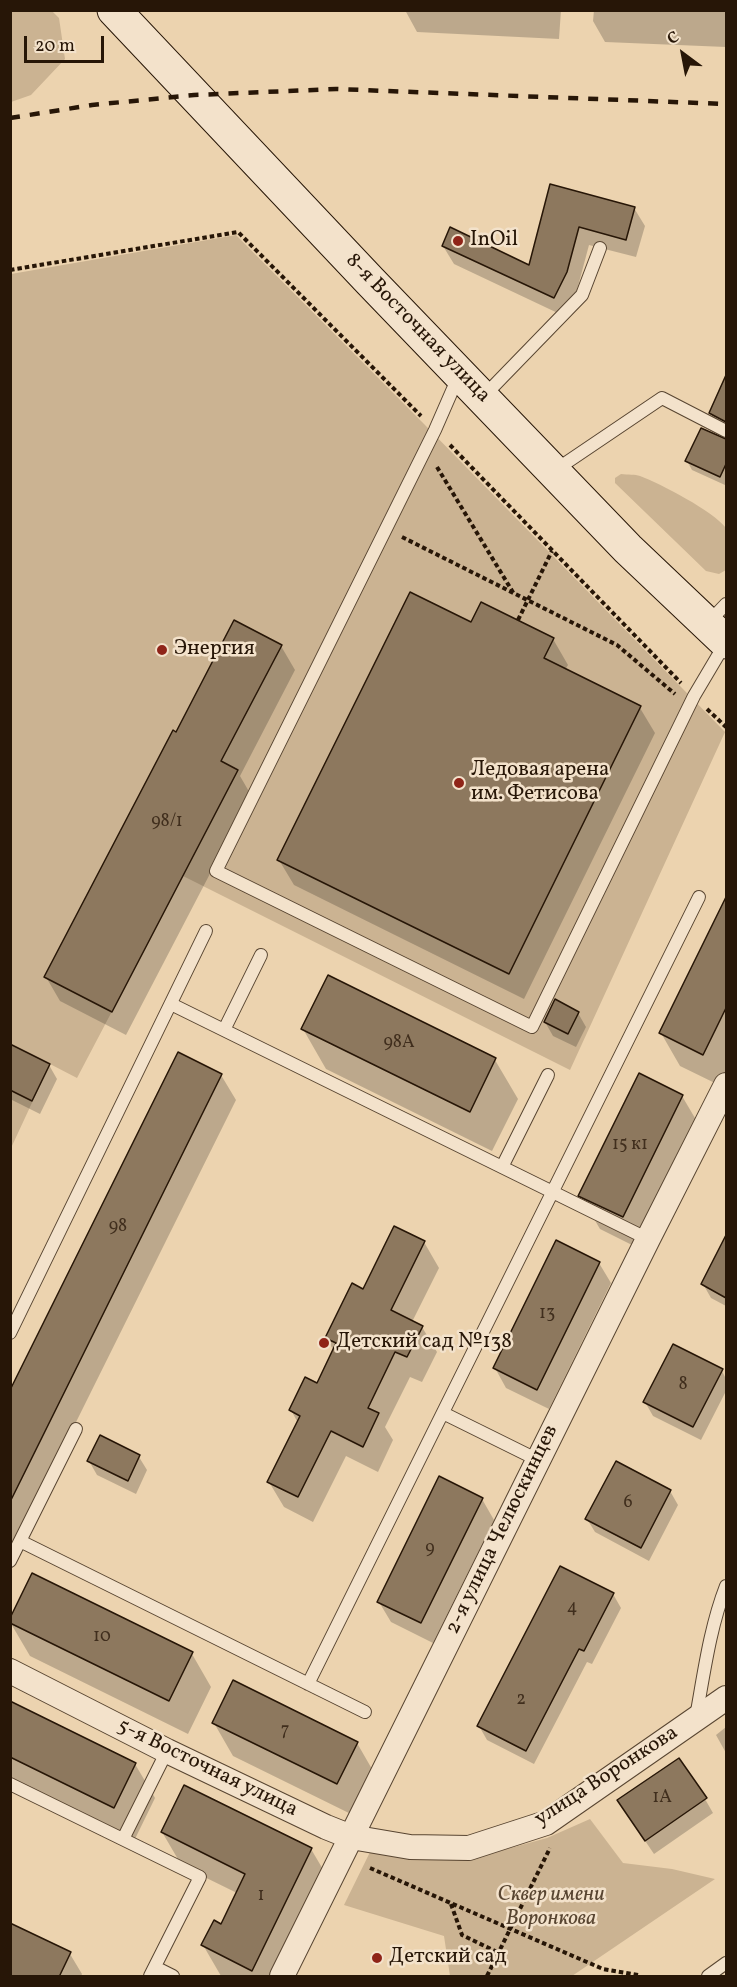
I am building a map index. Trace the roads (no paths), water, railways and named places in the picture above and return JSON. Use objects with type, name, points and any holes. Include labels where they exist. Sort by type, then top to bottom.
[{"type":"main road","name":"8-я Восточная улица","points":[[114,10],[628,549],[722,628]]},
{"type":"street","name":"2-я улица Челюскинцев","points":[[282,1977],[726,1085]]},
{"type":"street","name":"5-я Восточная улица","points":[[10,1671],[167,1751],[315,1822],[346,1846],[410,1847]]},
{"type":"street","name":"улица Воронкова","points":[[410,1847],[469,1848],[546,1823],[726,1698]]},
{"type":"lane","points":[[483,398],[582,296],[600,248]]},
{"type":"lane","points":[[459,374],[435,430],[216,871],[532,1027],[692,701],[722,628]]},
{"type":"lane","points":[[554,471],[662,398],[726,430]]},
{"type":"lane","points":[[308,1684],[699,897]]},
{"type":"lane","points":[[10,1333],[206,931]]},
{"type":"lane","points":[[224,1030],[261,956]]},
{"type":"lane","points":[[171,1004],[648,1239]]},
{"type":"lane","points":[[502,1167],[548,1075]]},
{"type":"lane","points":[[443,1413],[538,1460]]},
{"type":"lane","points":[[10,1561],[76,1429]]},
{"type":"lane","points":[[20,1542],[365,1712]]},
{"type":"lane","points":[[696,1719],[711,1638],[726,1586]]},
{"type":"lane","points":[[123,1839],[167,1751]]},
{"type":"lane","points":[[10,1784],[200,1877],[153,1972],[173,1977]]},
{"type":"lane","points":[[708,1977],[726,1963]]},
{"type":"railway","points":[[10,118],[92,105],[194,95],[336,89],[726,104]]},
{"type":"place","name":"InOil","points":[[458,241]]},
{"type":"place","name":"Энергия","points":[[162,650]]},
{"type":"place","name":"Ледовая арена им. Фетисова","points":[[459,783]]},
{"type":"place","name":"Детский сад №138","points":[[324,1343]]},
{"type":"place","name":"Детский сад","points":[[377,1958]]},
{"type":"park label","name":"Сквер имени Воронкова","points":[[551,1908]]}]
